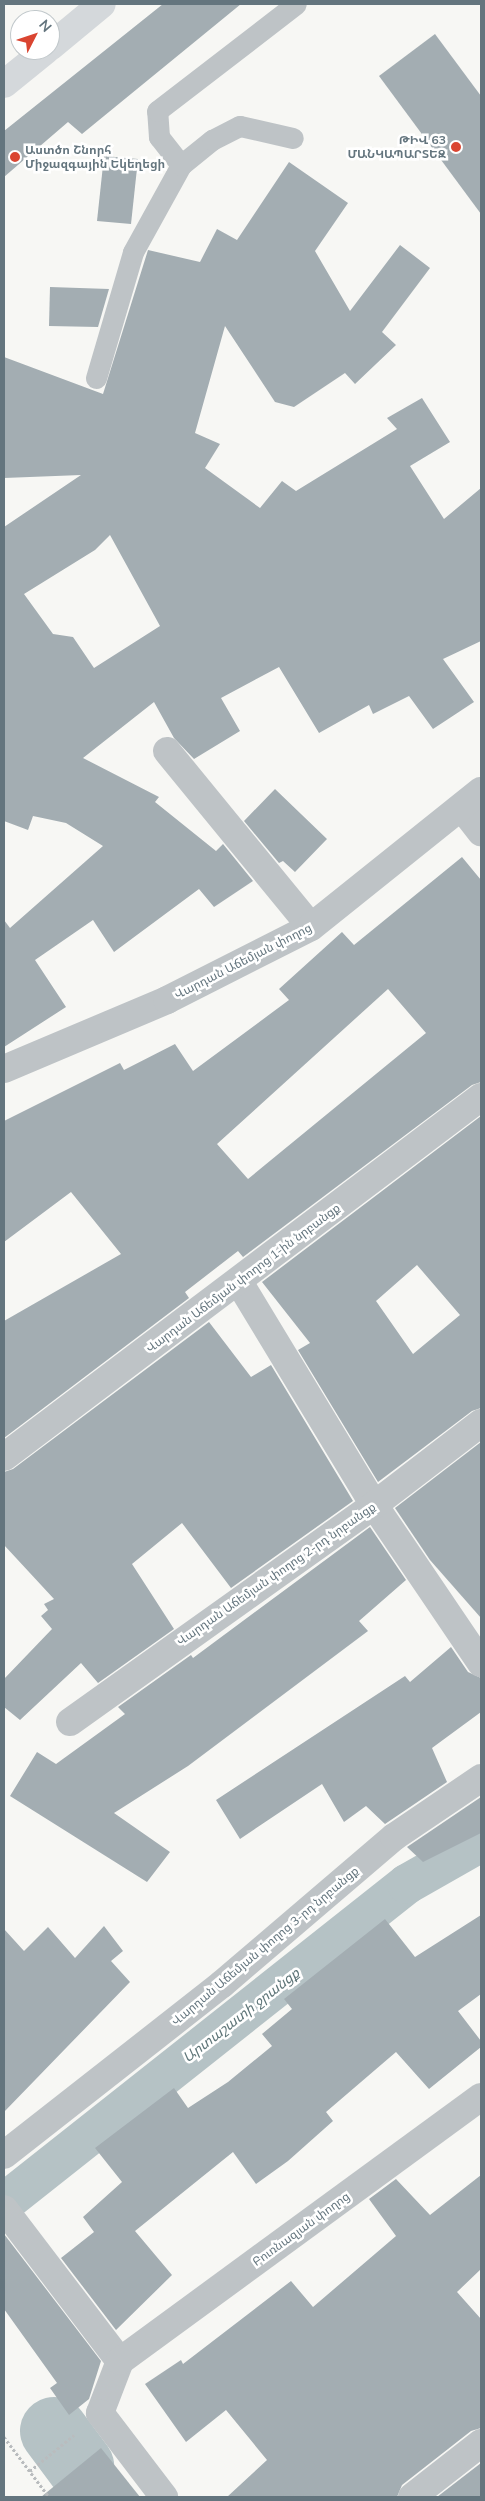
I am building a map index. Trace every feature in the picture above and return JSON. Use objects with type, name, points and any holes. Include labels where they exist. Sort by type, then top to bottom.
[{"type":"main road","points":[[60,38],[102,4]]},
{"type":"main road","points":[[4,84],[34,60]]},
{"type":"street","points":[[166,751],[311,927]]},
{"type":"street","points":[[472,799],[481,832]]},
{"type":"street","name":"Վարդան Աճեմյան փողոց","points":[[4,1069],[167,1000],[311,927],[472,799]]},
{"type":"street","name":"Վարդան Աճեմյան փողոց 1-ին նրբանցք","points":[[4,1456],[239,1282],[481,1097]]},
{"type":"street","points":[[239,1282],[374,1505],[481,1663]]},
{"type":"street","name":"Վարդան Աճեմյան փողոց 2-րդ նրբանցք","points":[[70,1722],[374,1505],[481,1423]]},
{"type":"street","name":"Վարդան Աճեմյան փողոց 3-րդ նրբանցք","points":[[4,2155],[222,1984],[394,1837],[481,1778]]},
{"type":"street","name":"Բուռնազյան փողոց","points":[[120,2361],[481,2097]]},
{"type":"street","points":[[4,2209],[120,2361],[100,2414],[164,2497]]},
{"type":"street","points":[[412,2497],[481,2443]]},
{"type":"lane","points":[[181,165],[159,137],[157,111],[296,4]]},
{"type":"lane","points":[[96,378],[133,252],[181,165],[212,140],[240,126],[293,138]]},
{"type":"path","points":[[30,2471],[100,2414]]},
{"type":"path","points":[[4,2438],[50,2497]]},
{"type":"building","points":[[163,4],[241,4],[82,134],[68,122],[4,177],[4,131]]},
{"type":"building","name":"ԹԻՎ 63 ՄԱՆԿԱՊԱՐՏԵԶ","points":[[435,34],[481,96],[481,214],[379,76]]},
{"type":"building","points":[[104,156],[138,159],[131,224],[97,221]]},
{"type":"building","points":[[289,162],[348,203],[315,251],[350,311],[400,245],[430,268],[382,332],[396,345],[355,384],[345,373],[294,407],[275,402],[225,326],[195,433],[220,444],[205,468],[260,508],[282,481],[296,491],[397,429],[387,418],[422,398],[450,442],[410,466],[444,519],[481,488],[481,641],[443,659],[474,702],[433,729],[409,696],[373,714],[369,705],[319,733],[279,667],[221,698],[240,731],[194,759],[174,738],[154,702],[83,758],[159,797],[155,802],[216,851],[223,844],[253,881],[214,907],[199,889],[114,952],[93,920],[35,960],[66,1007],[4,1047],[4,920],[10,928],[103,846],[66,823],[33,816],[28,830],[4,821],[4,527],[81,475],[4,478],[4,357],[103,394],[148,250],[200,262],[217,229],[237,240]],"holes":[[[110,535],[160,626],[94,668],[73,637],[53,634],[24,594],[95,550]]]},
{"type":"building","points":[[50,287],[109,289],[98,327],[49,326]]},
{"type":"building","points":[[275,789],[327,839],[295,872],[283,861],[279,863],[244,821]]},
{"type":"building","points":[[462,857],[481,880],[481,1082],[472,1085],[243,1257],[238,1251],[185,1292],[189,1298],[4,1438],[4,1321],[121,1254],[71,1192],[4,1242],[4,1121],[120,1063],[124,1070],[175,1044],[193,1071],[289,1000],[279,989],[342,932],[354,945]],"holes":[[[388,989],[426,1033],[248,1179],[217,1144]]]},
{"type":"building","points":[[481,1116],[481,1408],[472,1411],[378,1482],[298,1350],[310,1343],[262,1282]],"holes":[[[417,1265],[460,1315],[413,1354],[376,1301]]]},
{"type":"building","points":[[209,1322],[251,1377],[271,1365],[353,1501],[231,1588],[182,1523],[132,1564],[174,1629],[98,1683],[81,1663],[20,1720],[4,1707],[4,1679],[52,1629],[41,1616],[48,1610],[44,1604],[54,1599],[4,1545],[4,1472],[13,1469]]},
{"type":"building","points":[[481,1442],[481,1618],[430,1560],[395,1508]]},
{"type":"building","points":[[370,1527],[406,1580],[359,1621],[368,1631],[188,1766],[114,1813],[170,1852],[147,1882],[10,1796],[37,1752],[56,1764],[125,1714],[118,1707],[191,1655],[193,1658]]},
{"type":"building","points":[[451,1647],[468,1672],[481,1678],[481,1712],[432,1748],[447,1782],[385,1824],[366,1806],[344,1822],[322,1784],[240,1839],[216,1800],[405,1676],[410,1682]]},
{"type":"building","points":[[481,1797],[481,1833],[423,1862],[407,1847]]},
{"type":"building","points":[[481,1915],[481,1994],[458,2011],[481,2041],[481,2047],[429,2089],[396,2052],[326,2112],[333,2121],[288,2161],[256,2184],[233,2152],[135,2231],[172,2275],[116,2330],[61,2258],[94,2232],[83,2217],[122,2182],[95,2148],[174,2088],[188,2108],[228,2082],[272,2046],[262,2034],[292,2009],[284,1999],[385,1919],[415,1957]]},
{"type":"building","points":[[104,1926],[123,1951],[111,1961],[130,1982],[4,2112],[4,1929],[24,1951],[48,1927],[75,1958]]},
{"type":"building","points":[[481,2175],[481,2269],[457,2292],[481,2319],[481,2428],[471,2431],[402,2485],[397,2497],[227,2497],[267,2460],[226,2410],[186,2442],[145,2384],[181,2360],[183,2364],[291,2281],[313,2307],[396,2236],[369,2199],[396,2179],[430,2215]]},
{"type":"building","points":[[4,2234],[101,2361],[89,2399],[69,2415],[50,2388],[57,2383],[4,2309]]},
{"type":"building","points":[[101,2448],[140,2497],[41,2497]]},
{"type":"building","points":[[481,2463],[481,2497],[437,2497]]},
{"type":"waterway","name":"Արտաշատի ջրանցք","points":[[9,2199],[407,1884],[481,1842]]},
{"type":"waterway","points":[[54,2431],[80,2466]]},
{"type":"place","name":"ԹԻՎ 63 ՄԱՆԿԱՊԱՐՏԵԶ","points":[[456,147]]},
{"type":"place","name":"Աստծո Շնորհ Միջազգային Եկեղեցի","points":[[15,157]]}]
